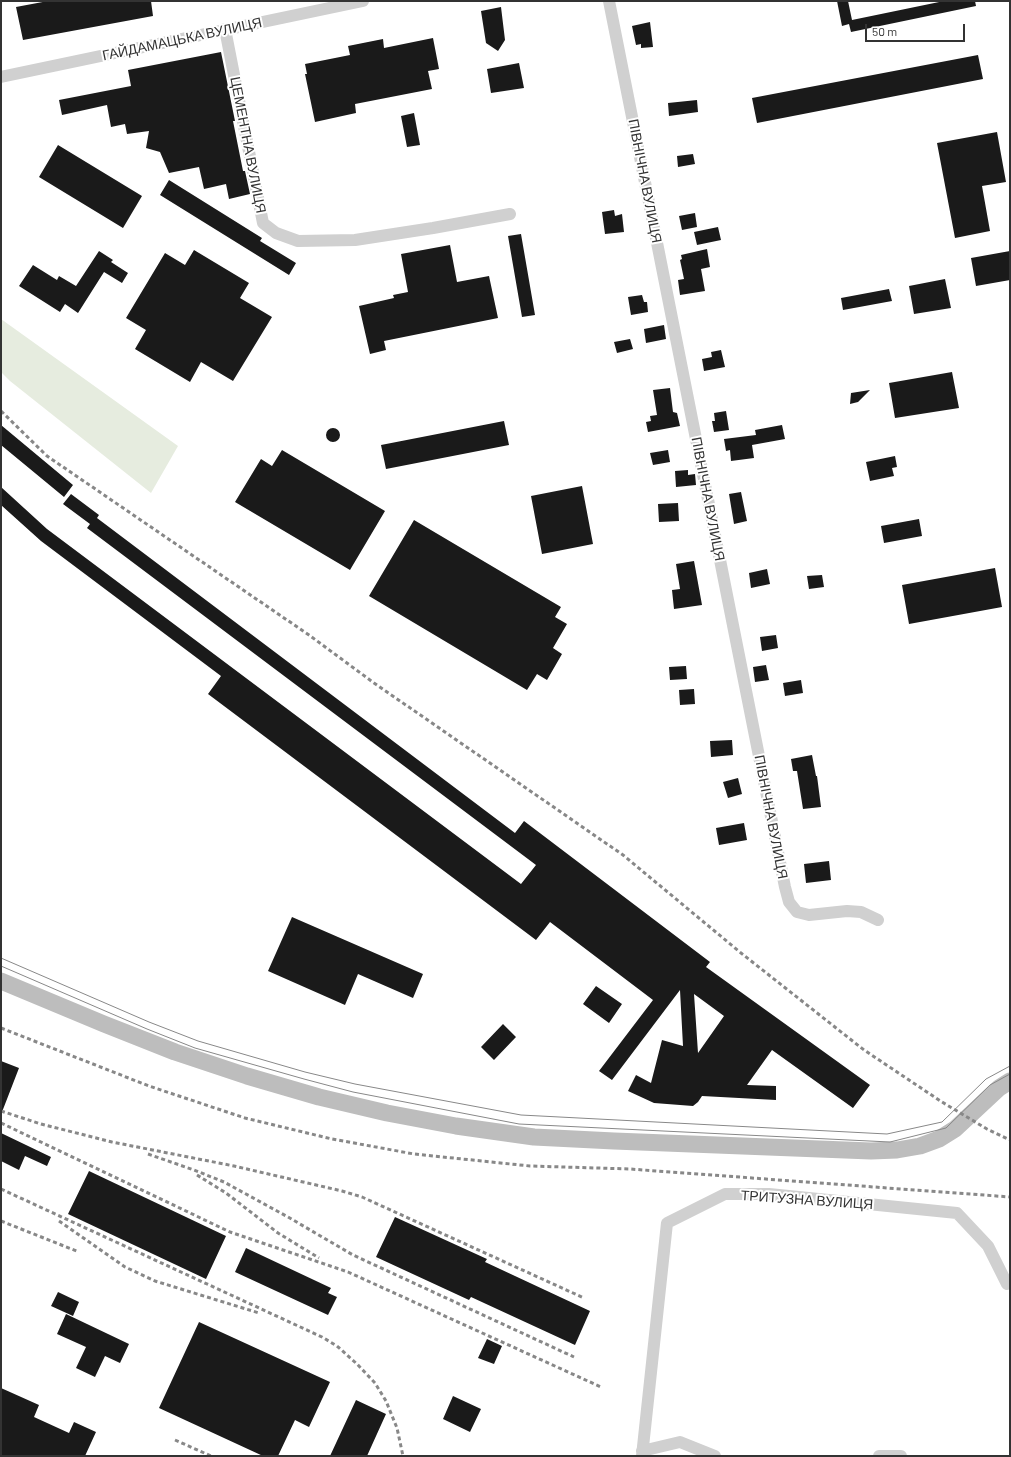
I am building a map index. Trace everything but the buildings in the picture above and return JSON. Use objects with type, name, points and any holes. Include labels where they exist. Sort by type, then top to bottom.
[{"type":"main road","points":[[1,981],[161,1047],[247,1076],[319,1097],[387,1113],[456,1126],[534,1137],[871,1151],[897,1150],[920,1146],[939,1139],[955,1130],[999,1088],[1010,1081]]},
{"type":"street","name":"ГАЙДАМАЦЬКА ВУЛИЦЯ","points":[[1,77],[364,1]]},
{"type":"street","name":"ПІВНІЧНА ВУЛИЦЯ","points":[[609,1],[784,887],[789,902],[797,912],[809,915],[847,911],[861,912],[878,920]]},
{"type":"street","name":"ЦЕМЕНТНА ВУЛИЦЯ","points":[[225,29],[263,222],[276,233],[298,241],[355,240],[510,214]]},
{"type":"street","name":"ТРИТУЗНА ВУЛИЦЯ","points":[[642,1454],[667,1223],[725,1194],[769,1194],[957,1213],[988,1246],[1007,1284]]},
{"type":"street","points":[[642,1454],[680,1442],[715,1456]]},
{"type":"street","points":[[879,1456],[901,1456]]},
{"type":"shaded area","points":[[1,319],[178,446],[151,493],[10,381],[1,372]]},
{"type":"tram line","points":[[1,958],[149,1022],[198,1041],[305,1072],[355,1084],[521,1115],[887,1134],[942,1122],[986,1079],[1010,1066]]},
{"type":"tram line","points":[[1,966],[195,1048],[353,1092],[519,1124],[890,1142],[946,1128],[990,1085],[1010,1074]]},
{"type":"railway","points":[[1,411],[47,456],[309,635],[374,683],[623,855],[741,953],[864,1050],[942,1102],[987,1129],[1010,1140]]},
{"type":"railway","points":[[1,1028],[149,1086],[245,1118],[332,1139],[414,1154],[530,1166],[630,1169],[1010,1197]]},
{"type":"railway","points":[[1,1111],[41,1124],[112,1142],[234,1166],[362,1197],[584,1298]]},
{"type":"railway","points":[[1,1123],[230,1232],[348,1272],[601,1387]]},
{"type":"railway","points":[[148,1154],[224,1182],[353,1255],[574,1357]]},
{"type":"railway","points":[[197,1175],[226,1193],[278,1233],[319,1258]]},
{"type":"railway","points":[[1,1189],[322,1337],[337,1346],[375,1383],[386,1401],[397,1428],[403,1456]]},
{"type":"railway","points":[[1,1221],[79,1252]]},
{"type":"railway","points":[[59,1221],[125,1267],[155,1281],[259,1313]]},
{"type":"railway","points":[[175,1440],[211,1456]]}]
